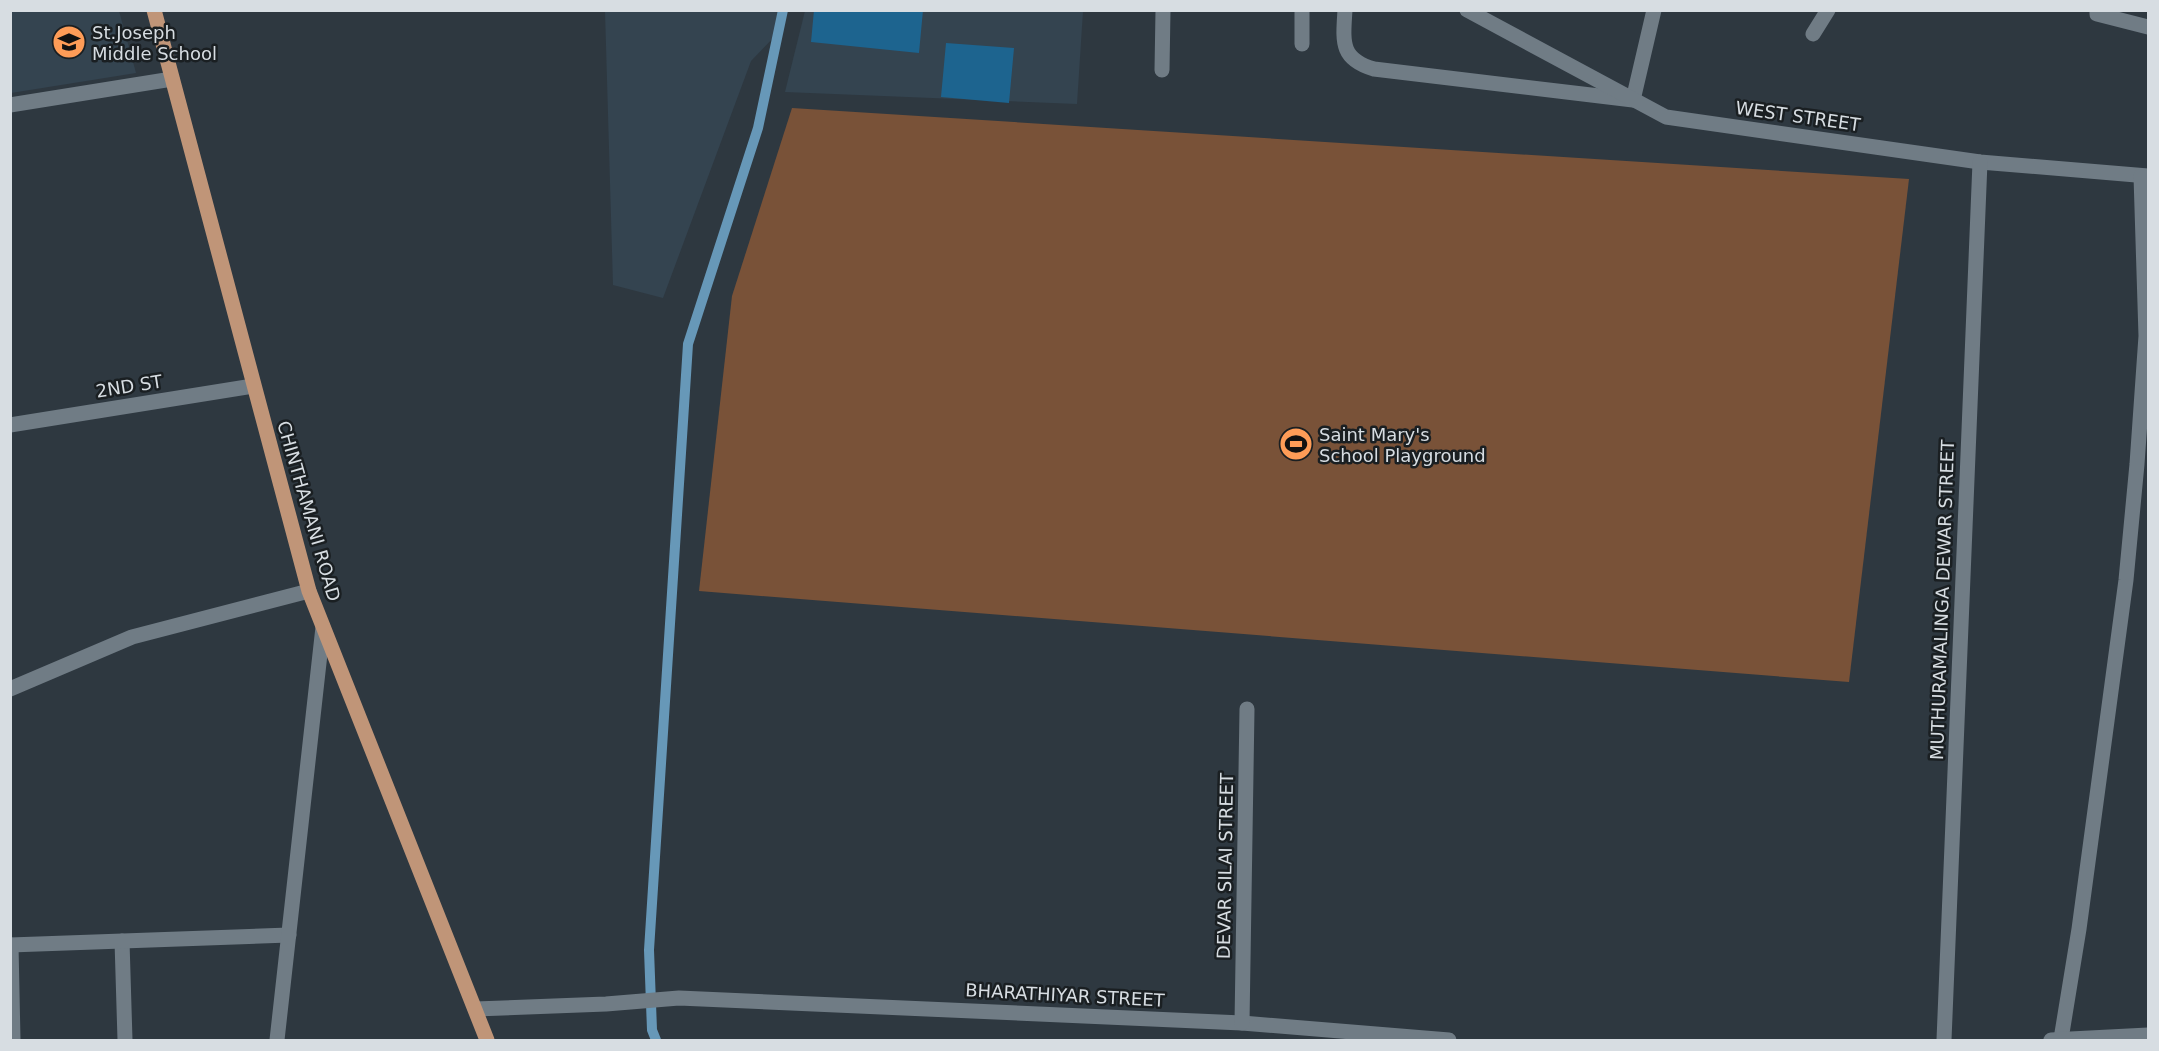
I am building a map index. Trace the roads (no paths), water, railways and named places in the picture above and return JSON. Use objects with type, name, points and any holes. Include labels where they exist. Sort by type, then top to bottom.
[{"type":"main road","name":"CHINTHAMANI ROAD","points":[[154,10],[309,591],[487,1041]]},
{"type":"street","points":[[1162,70],[1163,10]]},
{"type":"street","points":[[1302,10],[1302,44]]},
{"type":"street","points":[[1345,10],[1346,51],[1358,64],[1374,69],[1633,100],[1654,10]]},
{"type":"street","name":"WEST STREET","points":[[1467,10],[1666,117],[1980,162],[2145,176]]},
{"type":"street","points":[[1814,34],[1828,10]]},
{"type":"street","points":[[2097,10],[2097,14],[2148,27]]},
{"type":"street","points":[[10,105],[172,79]]},
{"type":"street","name":"MUTHURAMALINGA DEWAR STREET","points":[[1944,1041],[1980,162]]},
{"type":"street","points":[[2145,176],[2146,336],[2126,580],[2079,929],[2056,1040],[2148,1035]]},
{"type":"street","name":"2ND ST","points":[[10,425],[253,386]]},
{"type":"street","points":[[10,688],[132,637],[309,591]]},
{"type":"street","points":[[277,1041],[323,627]]},
{"type":"street","name":"DEVAR SILAI STREET","points":[[1242,1023],[1247,709]]},
{"type":"street","points":[[13,1041],[11,945],[289,935]]},
{"type":"street","points":[[122,941],[125,1041]]},
{"type":"street","name":"BHARATHIYAR STREET","points":[[475,1009],[606,1004],[679,998],[1242,1023],[1449,1041]]},
{"type":"waterway","points":[[656,1040],[652,1030],[649,950],[688,344],[758,128],[783,10]]},
{"type":"place","name":"St.Joseph Middle School","points":[[69,42]]},
{"type":"place","name":"Saint Mary's School Playground","points":[[1296,444]]}]
